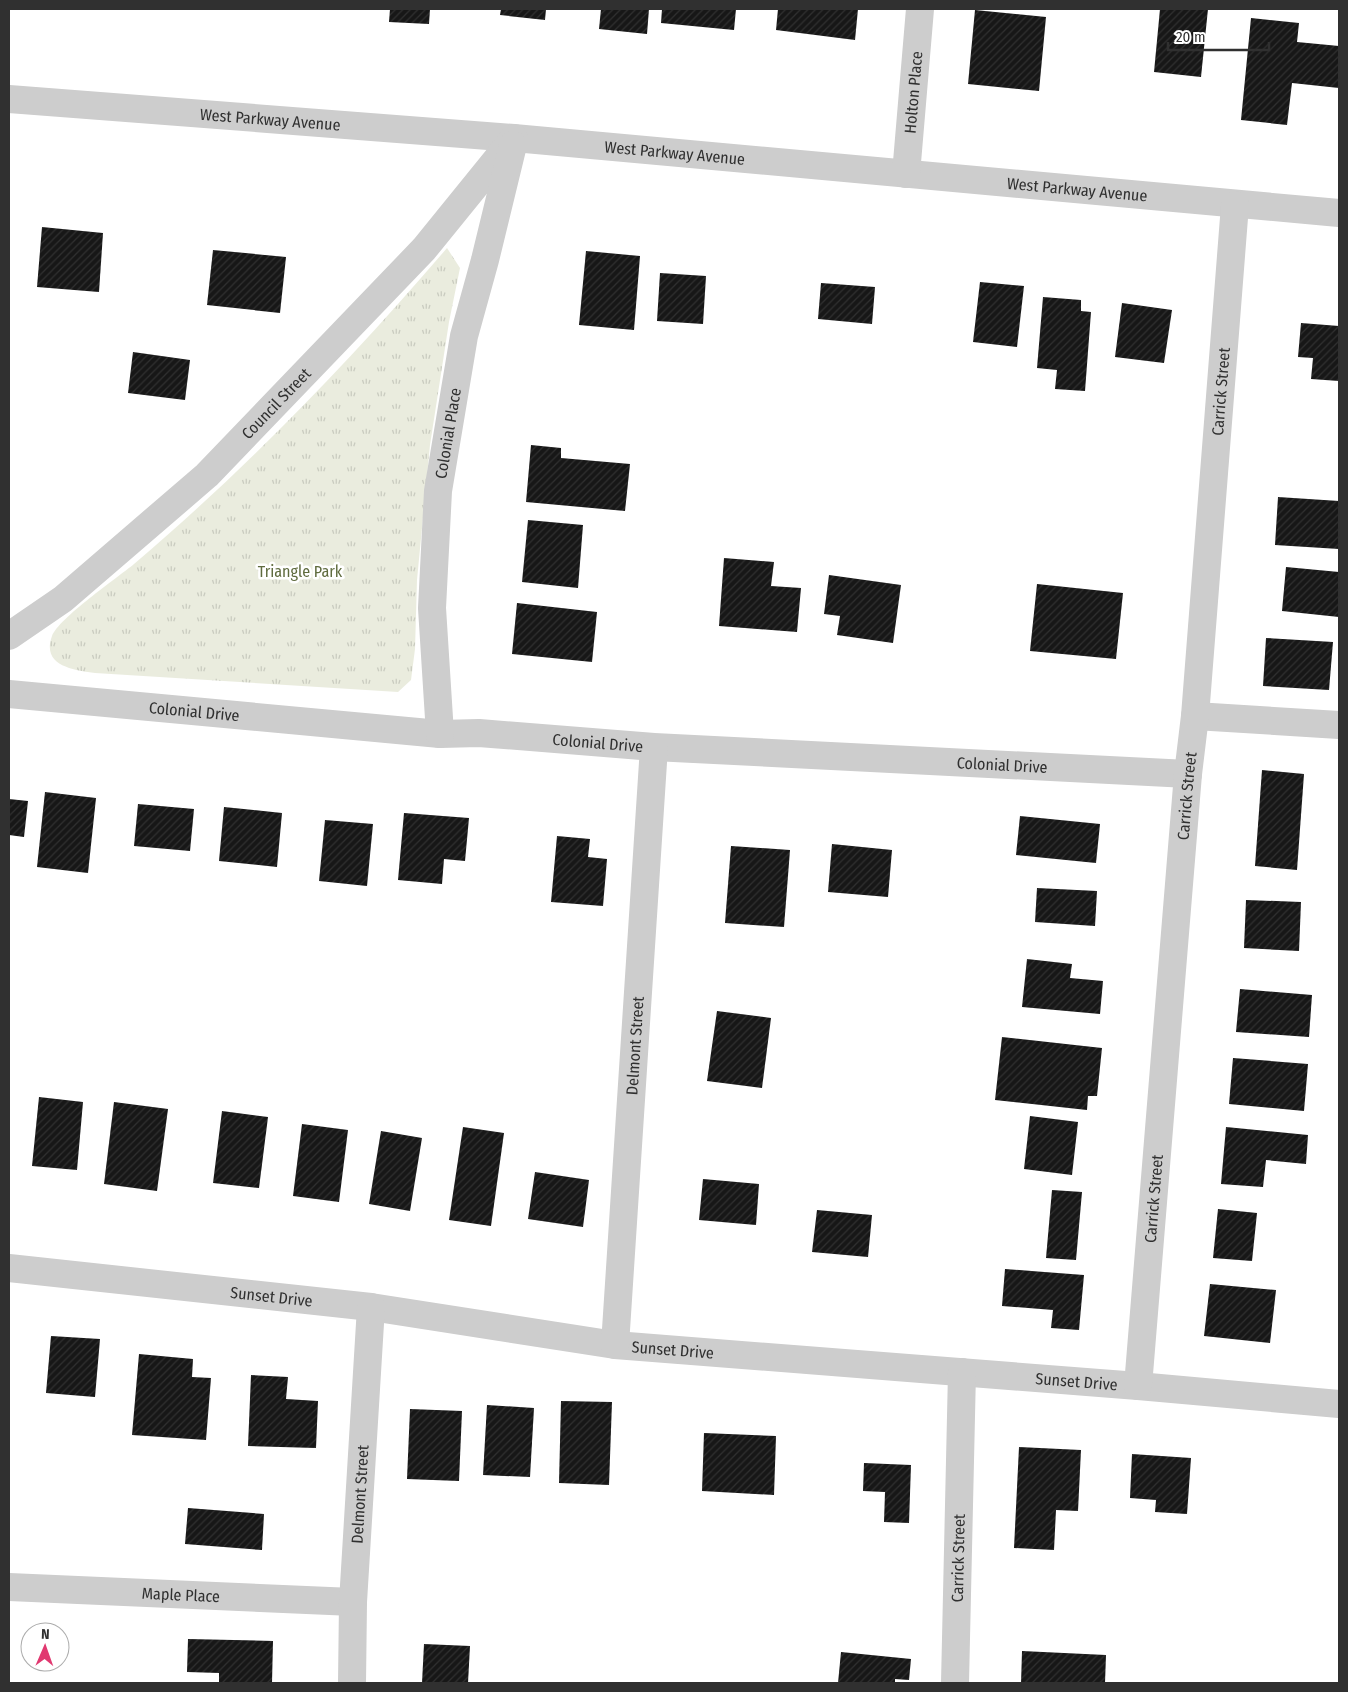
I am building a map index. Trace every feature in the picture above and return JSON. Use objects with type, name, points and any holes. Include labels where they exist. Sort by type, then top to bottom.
[{"type":"street","name":"Holton Place","points":[[906,174],[920,9]]},
{"type":"street","name":"West Parkway Avenue","points":[[9,99],[514,138],[1339,213]]},
{"type":"street","name":"Council Street","points":[[9,636],[63,599],[207,475],[424,249],[514,138]]},
{"type":"street","name":"Colonial Place","points":[[440,734],[432,608],[438,491],[464,336],[486,260],[514,138]]},
{"type":"street","name":"Carrick Street","points":[[1138,1386],[1188,774],[1195,716],[1235,205]]},
{"type":"street","name":"Colonial Drive","points":[[9,694],[440,734],[479,733],[654,747],[1188,774]]},
{"type":"street","points":[[1195,716],[1339,725]]},
{"type":"street","name":"Delmont Street","points":[[615,1344],[654,747]]},
{"type":"street","name":"Sunset Drive","points":[[9,1268],[371,1307],[615,1344],[1339,1404]]},
{"type":"street","name":"Delmont Street","points":[[352,1683],[353,1602],[371,1307]]},
{"type":"street","name":"Carrick Street","points":[[954,1683],[962,1372]]},
{"type":"street","name":"Maple Place","points":[[9,1587],[353,1602]]},
{"type":"green space","name":"Triangle Park","points":[[447,248],[460,268],[449,322],[430,445],[417,580],[415,649],[411,680],[398,692],[95,673],[69,668],[55,660],[51,654],[50,646],[52,636],[65,619],[134,564],[217,490],[336,372]]},
{"type":"building","points":[[390,9],[430,9],[429,24],[389,22]]},
{"type":"building","points":[[501,9],[546,9],[545,20],[500,15]]},
{"type":"building","points":[[601,9],[649,9],[647,34],[599,29]]},
{"type":"building","points":[[662,9],[736,9],[734,30],[661,23]]},
{"type":"building","points":[[778,9],[858,9],[855,40],[776,30]]},
{"type":"building","points":[[1160,9],[1208,9],[1201,77],[1154,72]]},
{"type":"building","points":[[975,10],[1046,17],[1039,91],[968,84]]},
{"type":"building","points":[[1251,18],[1299,23],[1297,42],[1339,46],[1339,88],[1292,83],[1287,125],[1241,120]]},
{"type":"building","points":[[42,227],[103,233],[99,292],[37,287]]},
{"type":"building","points":[[213,250],[286,257],[280,313],[207,305]]},
{"type":"building","points":[[586,251],[640,256],[634,330],[579,325]]},
{"type":"building","points":[[660,273],[706,276],[703,324],[657,321]]},
{"type":"building","points":[[980,282],[1024,286],[1017,347],[973,342]]},
{"type":"building","points":[[821,283],[875,287],[872,324],[818,319]]},
{"type":"building","points":[[1043,297],[1081,300],[1081,311],[1091,312],[1085,391],[1055,389],[1057,370],[1037,368]]},
{"type":"building","points":[[1122,303],[1172,310],[1164,363],[1115,357]]},
{"type":"building","points":[[1301,323],[1339,326],[1339,381],[1311,379],[1313,358],[1298,357]]},
{"type":"building","points":[[133,352],[190,360],[185,400],[128,393]]},
{"type":"building","points":[[531,445],[561,448],[561,458],[630,464],[625,511],[526,502]]},
{"type":"building","points":[[1278,497],[1339,501],[1339,549],[1275,545]]},
{"type":"building","points":[[528,520],[583,525],[578,588],[522,582]]},
{"type":"building","points":[[724,558],[774,562],[771,586],[801,588],[797,632],[719,626]]},
{"type":"building","points":[[1286,567],[1339,572],[1339,617],[1282,611]]},
{"type":"building","points":[[829,575],[901,585],[893,643],[837,635],[840,616],[824,614]]},
{"type":"building","points":[[1037,584],[1123,593],[1116,659],[1030,651]]},
{"type":"building","points":[[517,603],[597,612],[592,662],[512,654]]},
{"type":"building","points":[[1266,638],[1333,642],[1329,690],[1263,686]]},
{"type":"building","points":[[1262,770],[1304,774],[1297,870],[1255,866]]},
{"type":"building","points":[[45,792],[96,798],[88,873],[37,867]]},
{"type":"building","points":[[9,799],[28,801],[24,837],[9,835]]},
{"type":"building","points":[[138,804],[194,809],[190,851],[134,846]]},
{"type":"building","points":[[224,807],[282,813],[277,867],[219,861]]},
{"type":"building","points":[[404,813],[469,818],[465,861],[444,859],[442,884],[398,880]]},
{"type":"building","points":[[1020,816],[1100,824],[1096,863],[1016,855]]},
{"type":"building","points":[[325,820],[373,824],[367,886],[319,881]]},
{"type":"building","points":[[557,836],[590,839],[588,857],[607,859],[603,906],[551,902]]},
{"type":"building","points":[[832,844],[892,850],[888,897],[828,892]]},
{"type":"building","points":[[731,846],[790,850],[784,927],[725,923]]},
{"type":"building","points":[[1037,888],[1097,891],[1095,926],[1035,922]]},
{"type":"building","points":[[1246,900],[1301,902],[1299,951],[1244,948]]},
{"type":"building","points":[[1027,959],[1072,964],[1070,978],[1103,981],[1100,1014],[1022,1007]]},
{"type":"building","points":[[1240,989],[1312,995],[1309,1037],[1236,1032]]},
{"type":"building","points":[[717,1011],[771,1018],[762,1088],[707,1081]]},
{"type":"building","points":[[1002,1037],[1102,1048],[1097,1096],[1088,1096],[1087,1110],[995,1100]]},
{"type":"building","points":[[1233,1058],[1308,1064],[1304,1111],[1229,1104]]},
{"type":"building","points":[[39,1097],[83,1102],[77,1170],[32,1166]]},
{"type":"building","points":[[114,1102],[168,1109],[157,1191],[104,1184]]},
{"type":"building","points":[[222,1111],[268,1117],[259,1188],[213,1183]]},
{"type":"building","points":[[1030,1116],[1078,1122],[1072,1175],[1024,1169]]},
{"type":"building","points":[[302,1124],[348,1130],[339,1202],[293,1196]]},
{"type":"building","points":[[463,1127],[504,1133],[491,1226],[449,1220]]},
{"type":"building","points":[[1226,1127],[1308,1135],[1306,1164],[1266,1160],[1263,1187],[1221,1184]]},
{"type":"building","points":[[381,1131],[422,1138],[410,1211],[369,1204]]},
{"type":"building","points":[[535,1172],[589,1180],[583,1227],[528,1219]]},
{"type":"building","points":[[703,1179],[759,1184],[756,1225],[699,1220]]},
{"type":"building","points":[[1052,1190],[1082,1192],[1076,1260],[1046,1258]]},
{"type":"building","points":[[1218,1209],[1257,1213],[1252,1261],[1213,1258]]},
{"type":"building","points":[[817,1210],[872,1215],[868,1257],[812,1252]]},
{"type":"building","points":[[1005,1269],[1084,1275],[1079,1330],[1051,1328],[1053,1310],[1002,1306]]},
{"type":"building","points":[[1210,1284],[1276,1290],[1270,1343],[1204,1336]]},
{"type":"building","points":[[51,1336],[100,1339],[95,1397],[46,1393]]},
{"type":"building","points":[[139,1354],[193,1359],[192,1377],[211,1378],[206,1440],[132,1435]]},
{"type":"building","points":[[251,1375],[288,1377],[286,1399],[318,1401],[316,1448],[248,1446]]},
{"type":"building","points":[[561,1401],[612,1402],[609,1485],[559,1483]]},
{"type":"building","points":[[487,1405],[534,1408],[530,1477],[483,1475]]},
{"type":"building","points":[[410,1409],[462,1411],[459,1481],[407,1479]]},
{"type":"building","points":[[704,1433],[776,1436],[774,1495],[702,1491]]},
{"type":"building","points":[[1019,1447],[1081,1450],[1078,1511],[1056,1510],[1054,1550],[1014,1548]]},
{"type":"building","points":[[1132,1454],[1191,1458],[1187,1514],[1155,1512],[1156,1500],[1130,1498]]},
{"type":"building","points":[[864,1463],[911,1465],[909,1523],[884,1522],[885,1492],[863,1491]]},
{"type":"building","points":[[188,1508],[264,1514],[262,1550],[185,1544]]},
{"type":"building","points":[[188,1639],[273,1641],[272,1683],[219,1683],[219,1673],[187,1672]]},
{"type":"building","points":[[424,1644],[470,1646],[468,1683],[422,1683]]},
{"type":"building","points":[[1022,1651],[1106,1655],[1105,1683],[1021,1683]]},
{"type":"building","points":[[841,1652],[911,1659],[909,1680],[895,1679],[895,1683],[838,1683]]}]
